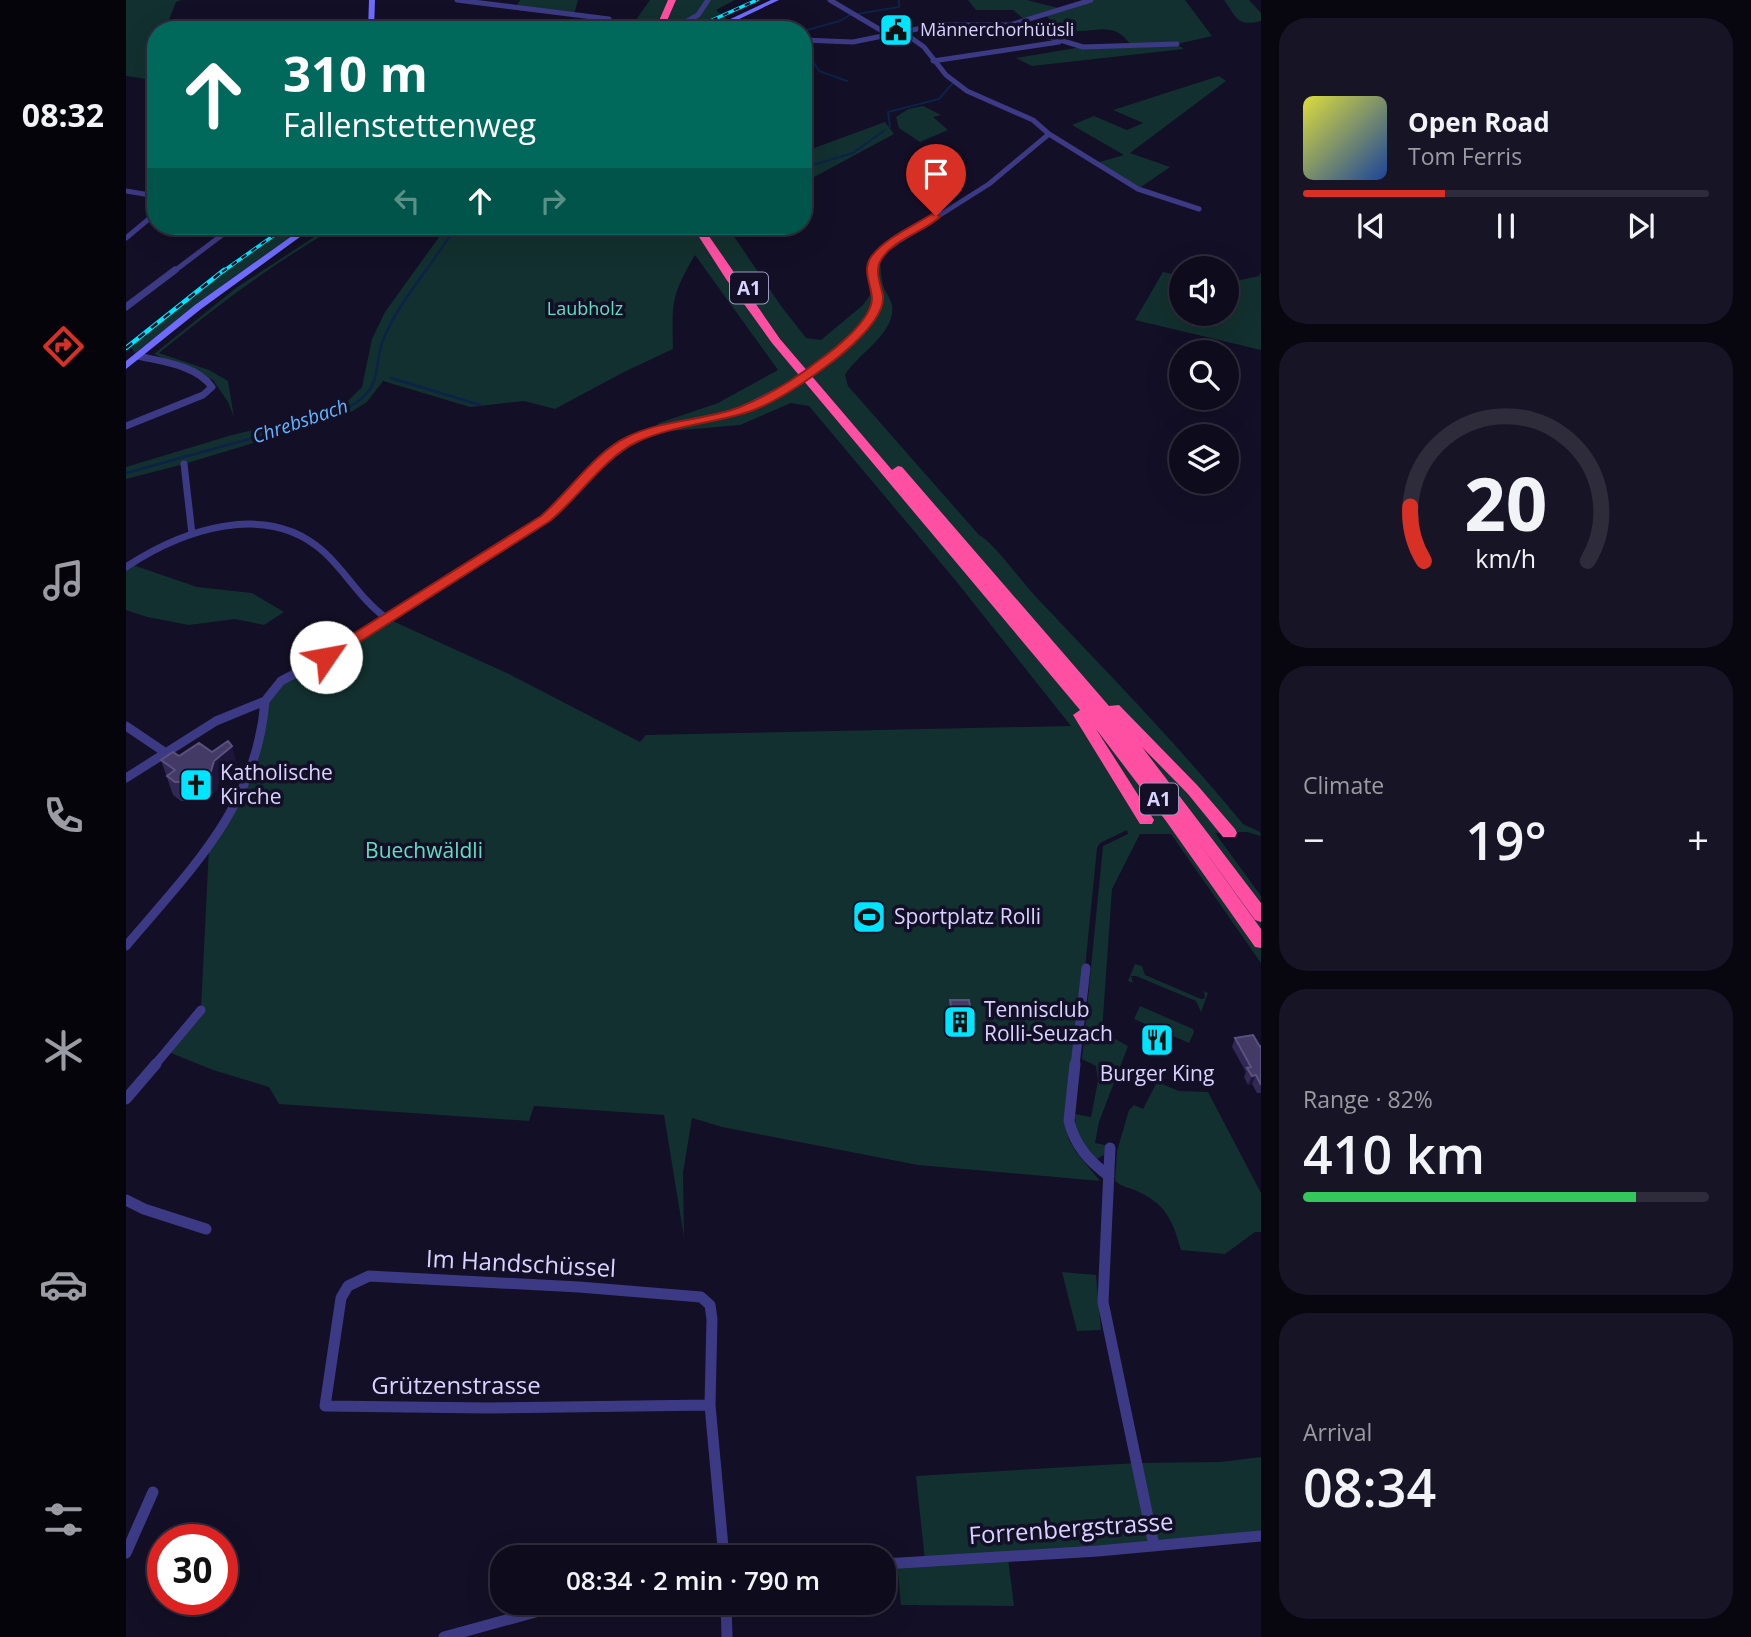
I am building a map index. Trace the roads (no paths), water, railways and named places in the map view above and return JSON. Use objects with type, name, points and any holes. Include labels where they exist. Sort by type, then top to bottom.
[{"type":"highway","points":[[663,21],[672,0]]},
{"type":"highway","points":[[673,21],[681,0]]},
{"type":"highway","name":"A1","points":[[703,235],[743,297],[795,364],[1049,662],[1172,817],[1261,942]]},
{"type":"highway","name":"A1","points":[[714,235],[752,292],[803,358],[1077,676],[1174,796],[1261,916]]},
{"type":"highway","name":"A1","points":[[1049,662],[1061,687],[1109,757],[1146,820]]},
{"type":"highway","name":"A1","points":[[1077,676],[1138,731],[1229,833]]},
{"type":"main road","points":[[371,21],[372,0]]},
{"type":"main road","points":[[730,21],[776,0]]},
{"type":"main road","points":[[126,366],[198,307],[298,235]]},
{"type":"main road","points":[[279,249],[305,235]]},
{"type":"street","points":[[457,0],[609,21]]},
{"type":"street","points":[[689,21],[705,7],[708,0]]},
{"type":"street","points":[[830,0],[889,35]]},
{"type":"street","points":[[813,43],[853,42],[937,25],[1010,25],[1091,0]]},
{"type":"street","points":[[1010,25],[1083,47],[1177,44]]},
{"type":"street","points":[[903,32],[927,50],[946,75],[967,91],[1017,112],[1145,192],[1199,209]]},
{"type":"street","points":[[933,61],[1061,42]]},
{"type":"street","points":[[126,778],[215,722],[265,701],[281,681],[326,657],[546,519],[623,445],[674,425],[736,412],[796,382],[822,364],[858,333],[874,312],[877,299],[873,264],[880,253],[996,179],[1049,134]]},
{"type":"street","points":[[126,191],[147,194]]},
{"type":"street","points":[[126,238],[147,220]]},
{"type":"street","points":[[126,307],[222,235]]},
{"type":"street","points":[[126,426],[204,395],[212,387],[207,380],[186,370],[138,356]]},
{"type":"street","points":[[184,464],[192,534]]},
{"type":"street","points":[[126,568],[155,550],[192,534],[223,527],[250,525],[279,529],[299,535],[318,547],[375,610],[386,618]]},
{"type":"street","points":[[126,946],[209,847],[228,817],[258,754],[266,723],[265,701]]},
{"type":"street","points":[[126,726],[166,753]]},
{"type":"street","points":[[1086,968],[1069,1121],[1071,1134],[1079,1149],[1109,1177]]},
{"type":"street","points":[[126,1099],[201,1010]]},
{"type":"street","points":[[1110,1148],[1103,1302],[1154,1546]]},
{"type":"street","points":[[126,1200],[144,1209],[206,1230]]},
{"type":"street","name":"Im Handschüssel","points":[[348,1286],[369,1276],[694,1296],[710,1305],[710,1405]]},
{"type":"street","name":"Grützenstrasse","points":[[348,1286],[341,1298],[325,1406],[488,1408],[710,1405]]},
{"type":"street","points":[[710,1405],[723,1545]]},
{"type":"street","points":[[126,1553],[152,1492]]},
{"type":"street","name":"Forrenbergstrasse","points":[[896,1563],[1261,1536]]},
{"type":"street","points":[[444,1637],[524,1615]]},
{"type":"street","points":[[726,1615],[727,1637]]},
{"type":"waterway","name":"Chrebsbach","points":[[857,14],[899,7],[899,0]]},
{"type":"waterway","name":"Chrebsbach","points":[[812,29],[840,21],[850,15]]},
{"type":"waterway","points":[[814,63],[819,71],[847,81]]},
{"type":"waterway","points":[[890,127],[888,112],[939,99],[952,84]]},
{"type":"waterway","points":[[812,165],[853,153],[885,130]]},
{"type":"waterway","name":"Chrebsbach","points":[[425,272],[451,235]]},
{"type":"waterway","name":"Chrebsbach","points":[[126,473],[312,422],[356,402],[371,388],[386,333],[401,305],[426,270]]},
{"type":"waterway","points":[[391,378],[480,405]]},
{"type":"railway","points":[[710,21],[757,0]]},
{"type":"railway","points":[[222,272],[274,235]]},
{"type":"railway","points":[[126,348],[224,270]]},
{"type":"place","name":"Männerchorhüüsli","points":[[896,30]]},
{"type":"place","name":"Katholische Kirche","points":[[196,785]]},
{"type":"place","name":"Sportplatz Rolli","points":[[869,917]]},
{"type":"place","name":"Tennisclub Rolli-Seuzach","points":[[960,1022]]},
{"type":"place","name":"Burger King","points":[[1157,1040]]},
{"type":"park label","name":"Laubholz","points":[[585,309]]},
{"type":"park label","name":"Buechwäldli","points":[[424,851]]}]
